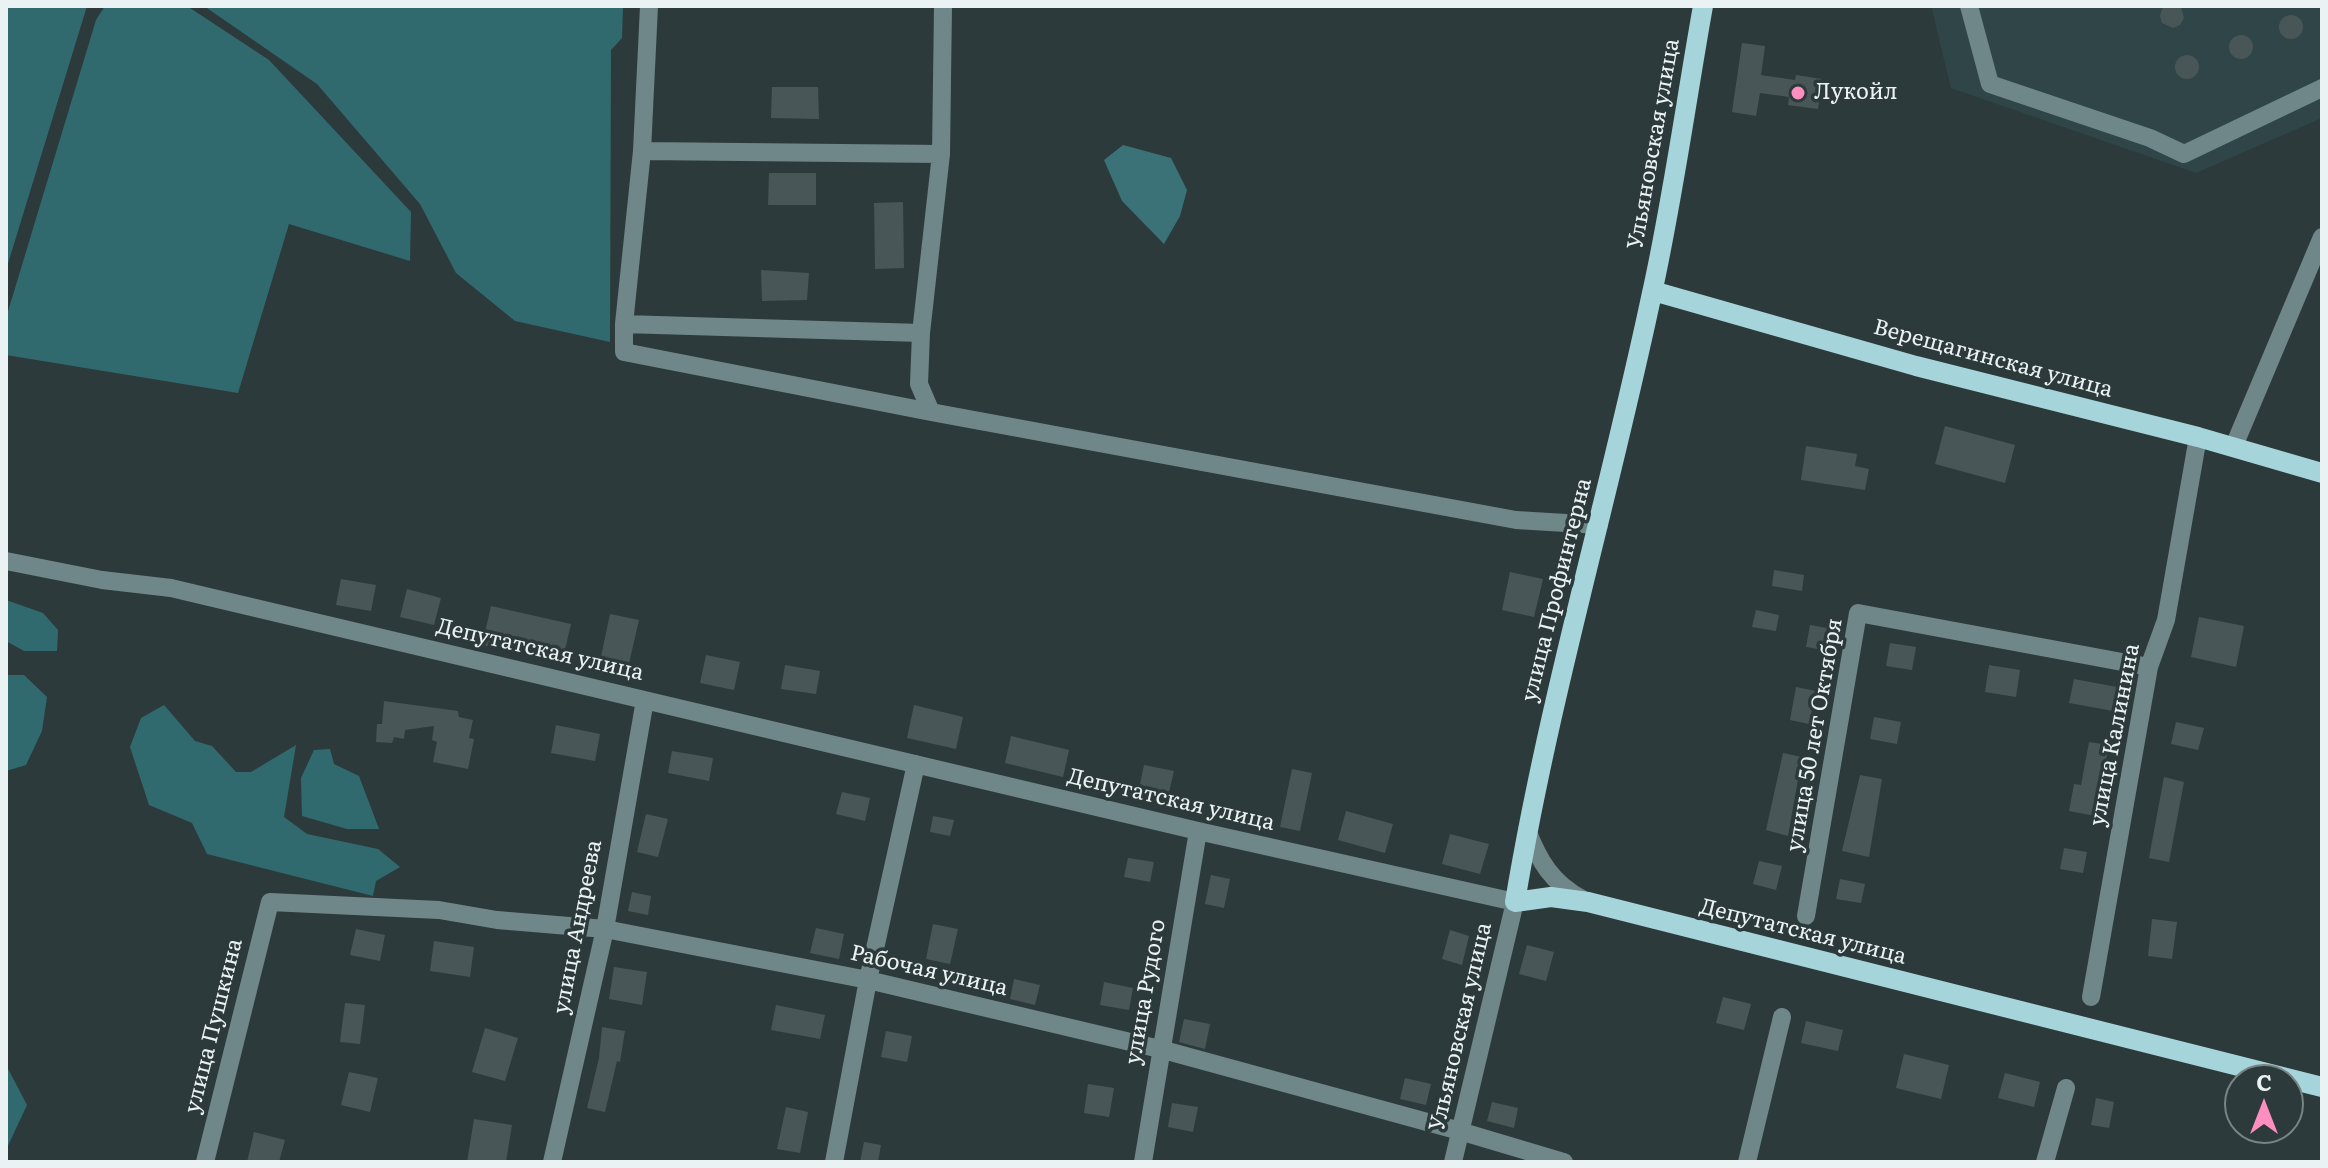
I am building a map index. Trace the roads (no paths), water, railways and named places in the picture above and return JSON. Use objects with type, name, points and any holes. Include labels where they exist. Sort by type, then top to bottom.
[{"type":"main road","name":"Ульяновская улица","points":[[1653,291],[1703,6]]},
{"type":"main road","name":"Верещагинская улица","points":[[1653,291],[1916,366],[2234,446],[2322,473]]},
{"type":"main road","name":"улица Профинтерна","points":[[1515,902],[1555,700],[1653,291]]},
{"type":"main road","name":"Депутатская улица","points":[[1515,902],[1551,897],[1588,902],[2322,1087]]},
{"type":"street","points":[[649,6],[642,151],[624,324],[624,352],[1516,520],[1599,525]]},
{"type":"street","points":[[931,412],[919,384],[921,333],[941,154],[943,6]]},
{"type":"street","points":[[1969,6],[1990,84],[2150,138],[2184,154],[2322,88]]},
{"type":"street","points":[[642,151],[941,154]]},
{"type":"street","points":[[2234,446],[2322,237]]},
{"type":"street","points":[[624,324],[921,333]]},
{"type":"street","name":"улица Калинина","points":[[2091,997],[2149,667],[2166,620],[2198,437]]},
{"type":"street","name":"Депутатская улица","points":[[6,561],[102,580],[171,588],[1198,831],[1515,902]]},
{"type":"street","name":"улица 50 лет Октября","points":[[1806,916],[1858,613],[2149,667]]},
{"type":"street","name":"улица Андреева","points":[[552,1162],[605,929],[645,700]]},
{"type":"street","points":[[834,1162],[868,980],[916,764]]},
{"type":"street","points":[[1527,830],[1537,856],[1549,874],[1564,889],[1588,902]]},
{"type":"street","name":"улица Рудого","points":[[1143,1162],[1198,831]]},
{"type":"street","name":"Рабочая улица","points":[[270,902],[439,910],[497,920],[605,929],[868,980],[1160,1049],[1564,1162]]},
{"type":"street","name":"улица Пушкина","points":[[205,1162],[270,902]]},
{"type":"street","name":"Ульяновская улица","points":[[1453,1162],[1515,902]]},
{"type":"street","points":[[1747,1162],[1782,1017]]},
{"type":"street","points":[[2045,1162],[2066,1088]]},
{"type":"place","name":"Лукойл","points":[[1798,93]]}]
